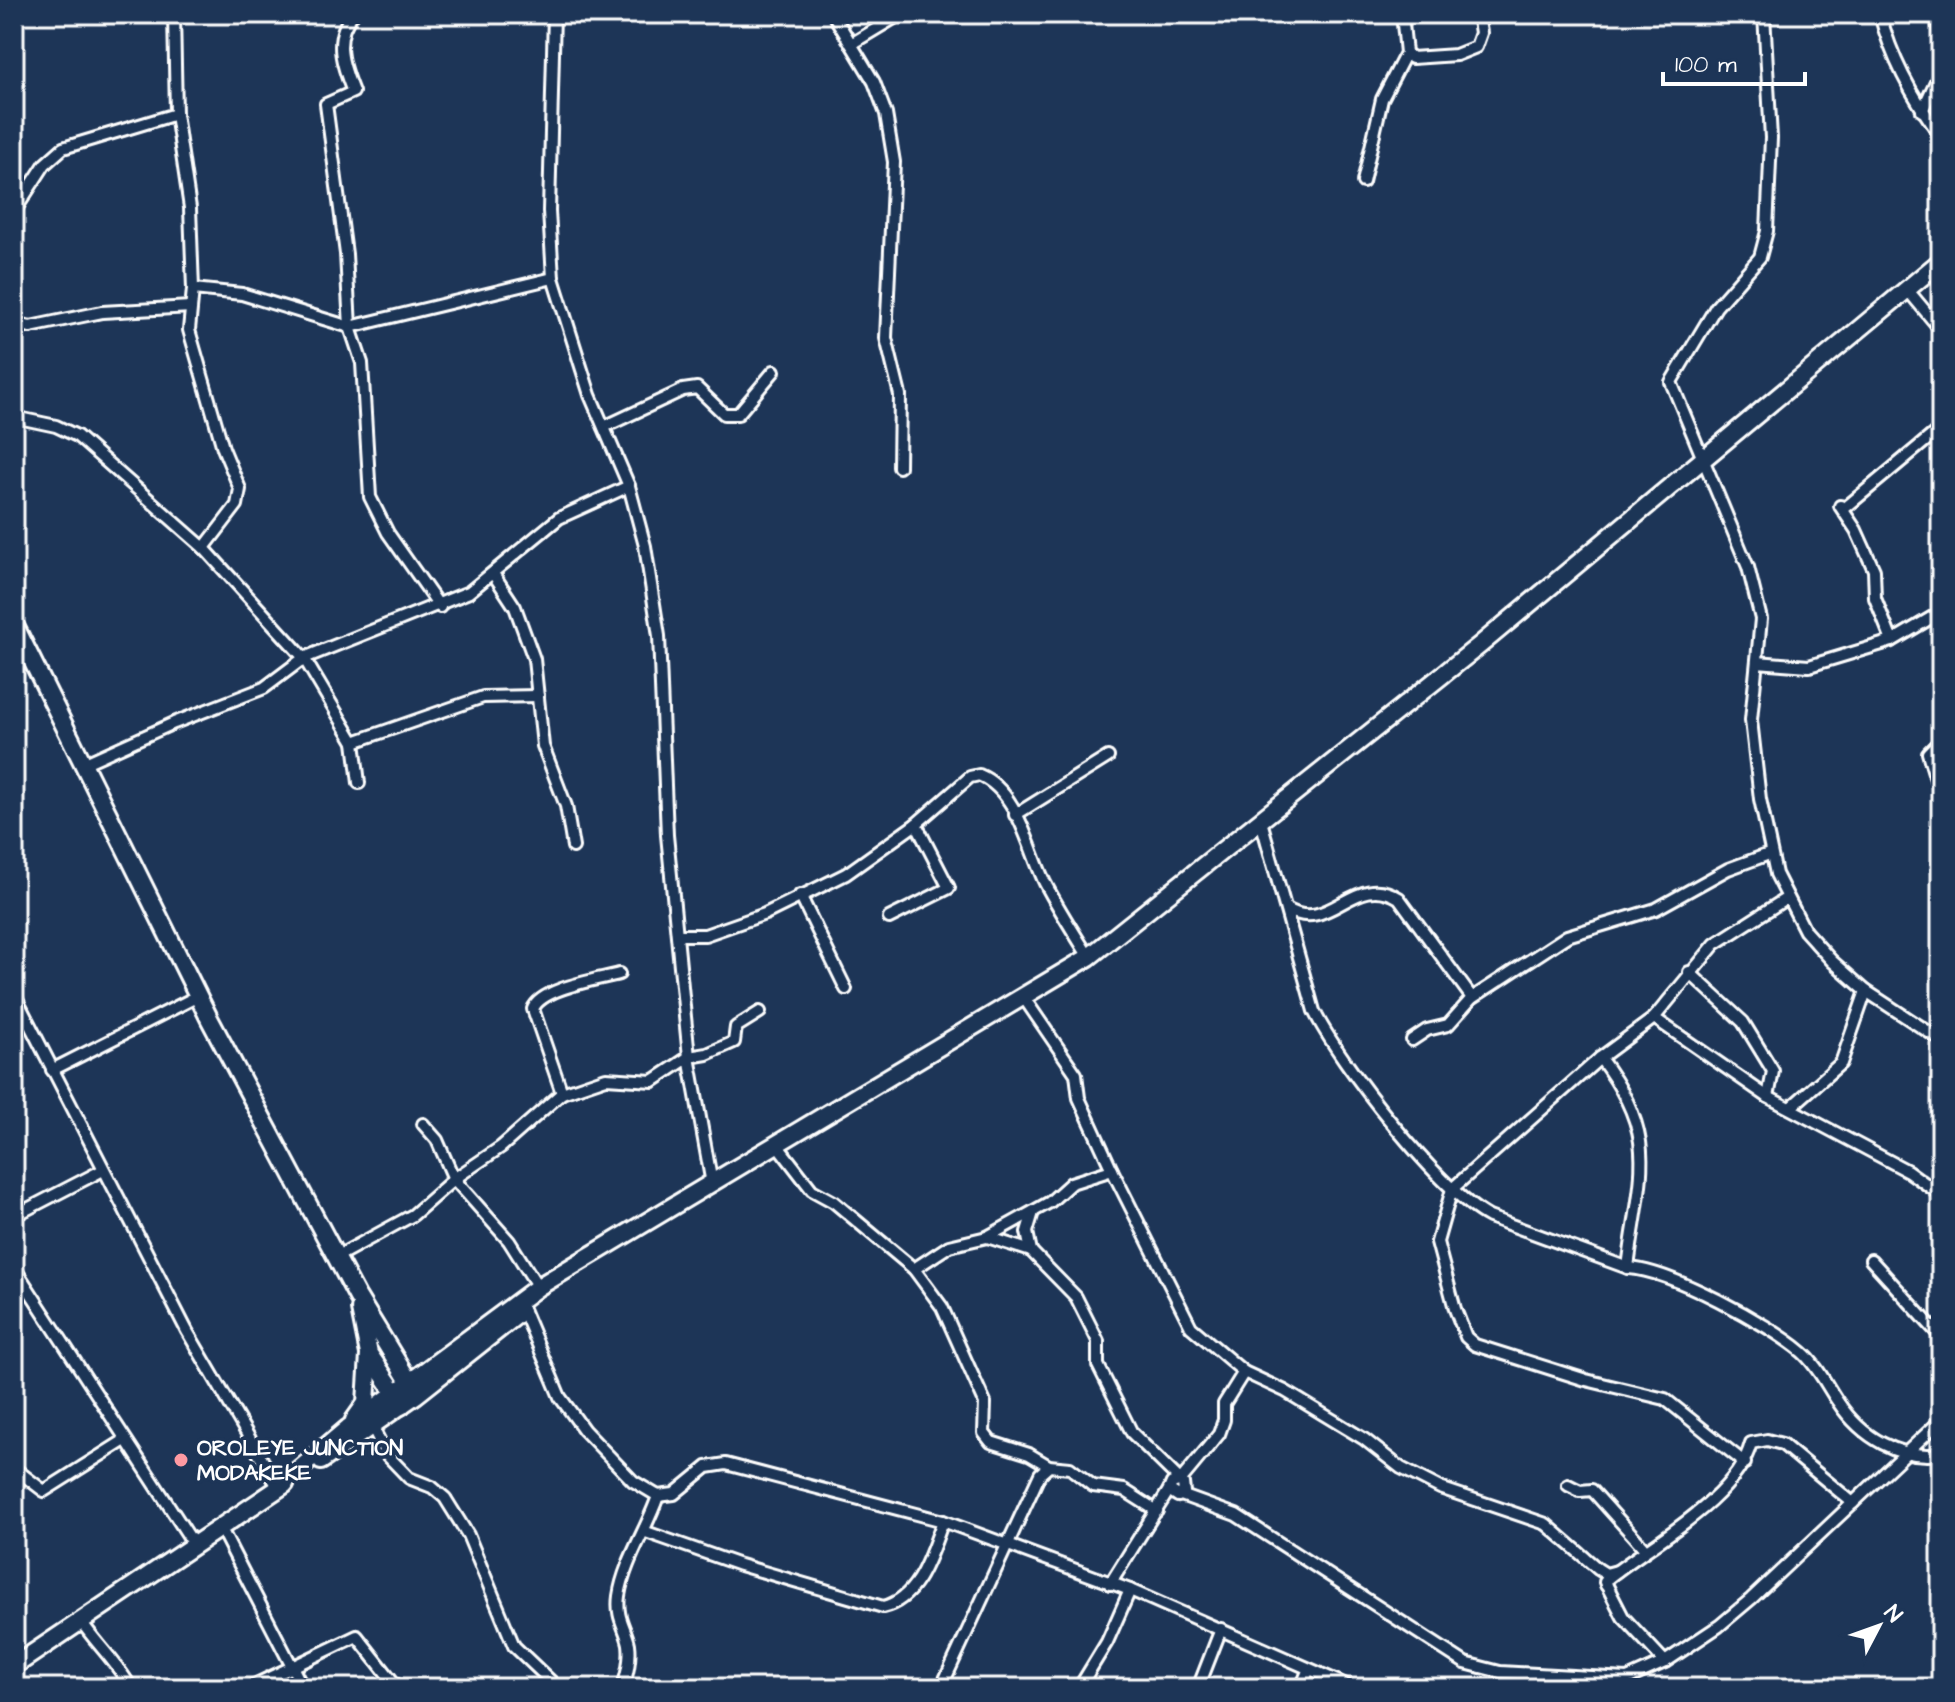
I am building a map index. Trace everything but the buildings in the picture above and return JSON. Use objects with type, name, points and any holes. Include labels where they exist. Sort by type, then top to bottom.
[{"type":"main road","points":[[278,1487],[295,1480],[372,1426],[457,1350],[538,1287],[578,1266],[1089,957],[1705,460],[1941,261]]},
{"type":"main road","points":[[14,624],[198,996],[357,1296],[396,1359],[406,1395]]},
{"type":"main road","points":[[14,1666],[195,1546],[278,1487],[348,1428],[406,1395],[578,1266]]},
{"type":"main road","points":[[348,1428],[366,1403],[369,1354],[357,1296]]},
{"type":"main road","points":[[396,1359],[429,1363],[457,1350]]},
{"type":"main road","points":[[369,1354],[406,1395]]},
{"type":"street","points":[[174,14],[176,114],[190,208],[193,289],[189,330],[223,448],[240,489],[237,505],[204,548]]},
{"type":"street","points":[[353,14],[345,24],[340,60],[353,92],[326,104],[346,254],[350,327],[362,363],[370,497],[388,533],[440,607]]},
{"type":"street","points":[[554,14],[549,211],[553,278],[604,427],[629,486],[645,546],[659,636],[667,835],[689,1057],[712,1184]]},
{"type":"street","points":[[833,14],[874,82],[886,114],[894,162],[886,338],[900,395],[899,467]]},
{"type":"street","points":[[851,44],[901,14]]},
{"type":"street","points":[[1363,182],[1382,99],[1406,53],[1402,14]]},
{"type":"street","points":[[1406,53],[1412,58],[1456,55],[1476,47],[1481,33],[1478,14]]},
{"type":"street","points":[[1764,14],[1771,138],[1767,231],[1760,257],[1716,307],[1671,382],[1748,567],[1761,619],[1751,720],[1769,854],[1787,898],[1805,931],[1866,991],[1941,1040]]},
{"type":"street","points":[[1880,14],[1887,43],[1922,111],[1941,136]]},
{"type":"street","points":[[1936,14],[1941,38]]},
{"type":"street","points":[[1922,111],[1941,71]]},
{"type":"street","points":[[14,212],[45,164],[63,148],[176,114]]},
{"type":"street","points":[[193,289],[242,294],[350,327],[553,278]]},
{"type":"street","points":[[1906,288],[1941,330]]},
{"type":"street","points":[[23,325],[30,327],[102,312],[191,307]]},
{"type":"street","points":[[604,427],[683,390],[697,388],[724,414],[738,414],[774,371]]},
{"type":"street","points":[[14,417],[56,426],[77,436],[204,548],[304,658],[354,742],[359,783]]},
{"type":"street","points":[[1892,641],[1875,598],[1874,570],[1856,530],[1840,506],[1845,508],[1888,475],[1941,428]]},
{"type":"street","points":[[83,764],[174,723],[264,688],[304,658],[440,607],[494,575],[559,518],[629,486]]},
{"type":"street","points":[[494,575],[515,607],[534,659],[543,746],[566,806],[573,847]]},
{"type":"street","points":[[1757,662],[1809,666],[1892,641],[1941,612]]},
{"type":"street","points":[[354,742],[483,697],[538,696]]},
{"type":"street","points":[[1941,740],[1928,753],[1941,796]]},
{"type":"street","points":[[1015,815],[1108,757]]},
{"type":"street","points":[[678,935],[716,931],[765,914],[867,861],[970,777],[979,775],[998,787],[1015,815],[1044,881],[1089,957]]},
{"type":"street","points":[[1261,821],[1314,1011],[1327,1036],[1374,1098],[1452,1189],[1489,1217],[1628,1268],[1645,1269],[1717,1300],[1804,1353],[1841,1406],[1872,1438],[1905,1454],[1941,1454]]},
{"type":"street","points":[[889,918],[949,888],[916,824]]},
{"type":"street","points":[[1412,1040],[1427,1030],[1448,1025],[1472,998],[1567,936],[1656,909],[1728,869],[1769,854]]},
{"type":"street","points":[[1287,909],[1298,915],[1317,916],[1368,889],[1386,890],[1399,898],[1472,998]]},
{"type":"street","points":[[800,895],[846,989]]},
{"type":"street","points":[[1745,1463],[1665,1399],[1586,1380],[1475,1345],[1466,1337],[1437,1242],[1452,1189],[1600,1058],[1654,1018],[1715,944],[1787,898]]},
{"type":"street","points":[[1689,972],[1753,1036],[1773,1071],[1768,1097]]},
{"type":"street","points":[[562,1093],[533,1009],[534,1003],[544,995],[619,974]]},
{"type":"street","points":[[1790,1108],[1841,1063],[1866,991]]},
{"type":"street","points":[[14,994],[187,1331],[278,1487]]},
{"type":"street","points":[[1022,995],[1076,1074],[1079,1098],[1191,1327],[1244,1372],[1285,1391],[1414,1475],[1440,1488],[1546,1524],[1598,1569],[1606,1574],[1617,1571]]},
{"type":"street","points":[[52,1070],[198,996]]},
{"type":"street","points":[[336,1257],[413,1215],[454,1179],[501,1147],[562,1093],[606,1078],[653,1081],[689,1057],[734,1042],[736,1027],[760,1012]]},
{"type":"street","points":[[1654,1018],[1768,1097],[1908,1171],[1941,1195]]},
{"type":"street","points":[[14,1025],[25,1019]]},
{"type":"street","points":[[1600,1058],[1622,1087],[1639,1126],[1643,1174],[1628,1268]]},
{"type":"street","points":[[423,1124],[437,1140],[454,1179],[509,1241],[538,1287]]},
{"type":"street","points":[[778,1146],[812,1190],[834,1202],[914,1269],[942,1307],[979,1384],[985,1403],[984,1433],[991,1442],[1029,1454],[1049,1466],[1070,1468],[1104,1490],[1124,1490],[1157,1511]]},
{"type":"street","points":[[14,1216],[103,1170]]},
{"type":"street","points":[[914,1269],[949,1246],[987,1237],[1033,1212],[1071,1183],[1112,1170]]},
{"type":"street","points":[[1031,1251],[1027,1232],[1033,1212]]},
{"type":"street","points":[[987,1237],[1031,1251],[1076,1297],[1098,1341],[1098,1365],[1132,1433],[1177,1488],[1205,1505],[1236,1515],[1465,1663],[1500,1672],[1627,1679],[1665,1662],[1719,1626],[1941,1420]]},
{"type":"street","points":[[1871,1260],[1941,1338]]},
{"type":"street","points":[[14,1267],[195,1546]]},
{"type":"street","points":[[523,1309],[560,1397],[622,1470],[658,1496],[674,1494],[707,1467],[726,1464],[943,1521],[1130,1590],[1308,1671],[1353,1688]]},
{"type":"street","points":[[1110,1584],[1157,1511],[1219,1434],[1224,1420],[1224,1404],[1244,1372]]},
{"type":"street","points":[[372,1426],[386,1454],[409,1478],[432,1487],[445,1498],[468,1535],[514,1646],[558,1688]]},
{"type":"street","points":[[14,1468],[20,1477],[44,1491],[125,1440]]},
{"type":"street","points":[[1606,1585],[1617,1571],[1701,1509],[1745,1463],[1751,1443],[1767,1440],[1782,1444],[1853,1503]]},
{"type":"street","points":[[941,1688],[1004,1546],[1040,1474],[1049,1466]]},
{"type":"street","points":[[1568,1485],[1580,1491],[1592,1490],[1645,1549]]},
{"type":"street","points":[[623,1688],[629,1643],[619,1622],[619,1596],[630,1557],[646,1532],[658,1496]]},
{"type":"street","points":[[646,1532],[740,1565],[883,1607],[896,1604],[914,1586],[943,1521]]},
{"type":"street","points":[[220,1527],[303,1688]]},
{"type":"street","points":[[1598,1569],[1623,1617],[1665,1662]]},
{"type":"street","points":[[1079,1688],[1107,1642],[1130,1590]]},
{"type":"street","points":[[81,1621],[94,1640],[110,1654],[131,1688]]},
{"type":"street","points":[[1198,1688],[1221,1629]]},
{"type":"street","points":[[248,1688],[357,1636],[398,1688]]},
{"type":"street","points":[[1301,1688],[1308,1671]]},
{"type":"street","points":[[1935,1688],[1941,1679]]},
{"type":"place","name":"OROLEYE JUNCTION MODAKEKE","points":[[181,1460]]}]
